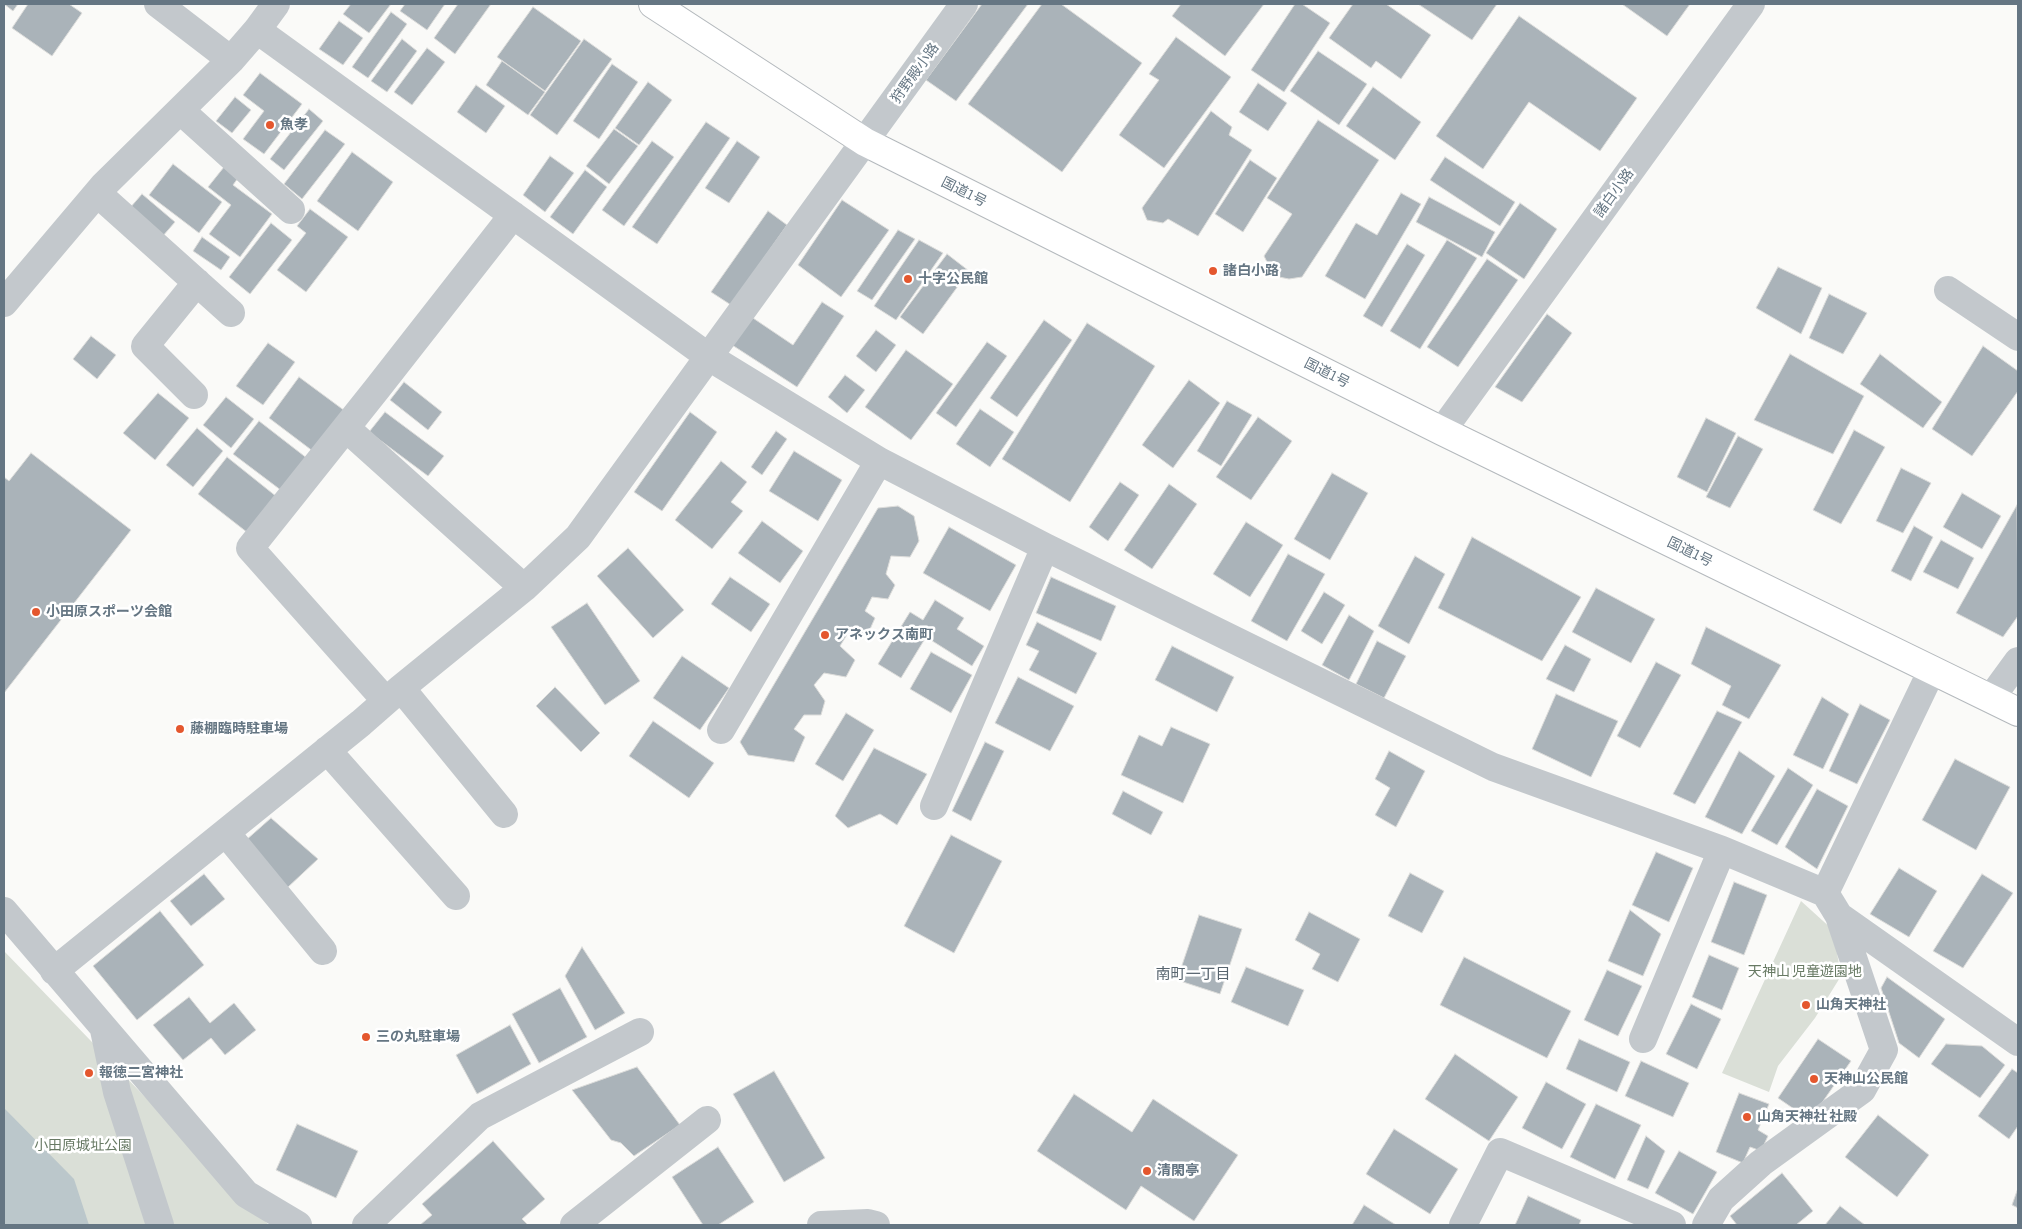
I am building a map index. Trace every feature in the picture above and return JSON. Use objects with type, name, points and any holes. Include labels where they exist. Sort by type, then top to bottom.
[{"type":"highway","name":"国道1号","points":[[652,4],[865,142],[1442,431],[2018,712]]},
{"type":"street","points":[[158,4],[231,60]]},
{"type":"street","points":[[4,303],[97,193],[231,60],[276,4]]},
{"type":"street","name":"狩野殿小路","points":[[54,971],[524,588],[578,537],[964,4]]},
{"type":"street","name":"諸白小路","points":[[1442,431],[1751,4]]},
{"type":"street","points":[[256,30],[709,357],[879,461],[1045,547],[1494,767],[1722,850],[1825,893],[1839,916],[1884,1050],[1862,1090],[1761,1162],[1721,1199],[1706,1225]]},
{"type":"street","points":[[181,111],[290,210]]},
{"type":"street","points":[[97,193],[231,313]]},
{"type":"street","points":[[504,814],[394,694],[250,548],[513,215]]},
{"type":"street","points":[[194,395],[144,346],[197,282]]},
{"type":"street","points":[[1948,290],[2018,337]]},
{"type":"street","points":[[346,428],[524,588]]},
{"type":"street","points":[[722,730],[879,461]]},
{"type":"street","points":[[934,806],[1045,547]]},
{"type":"street","points":[[1991,698],[2018,661]]},
{"type":"street","points":[[1825,893],[1932,670]]},
{"type":"street","points":[[327,750],[456,896]]},
{"type":"street","points":[[226,832],[322,951]]},
{"type":"street","points":[[1643,1039],[1722,850]]},
{"type":"street","points":[[4,911],[246,1194],[298,1225]]},
{"type":"street","points":[[1839,916],[2018,1042]]},
{"type":"street","points":[[104,1028],[117,1092],[160,1225]]},
{"type":"street","points":[[366,1225],[480,1116],[640,1032]]},
{"type":"street","points":[[574,1225],[707,1120]]},
{"type":"street","points":[[1463,1225],[1500,1152],[1672,1225]]},
{"type":"street","points":[[821,1225],[868,1223],[876,1225]]},
{"type":"green space","name":"天神山 児童遊園地","points":[[1801,901],[1833,930],[1841,976],[1815,1018],[1778,1066],[1769,1092],[1722,1073]]},
{"type":"green space","name":"小田原城址公園","points":[[4,951],[264,1220],[269,1225],[4,1225]]},
{"type":"shaded area","points":[[4,1108],[74,1179],[89,1225],[4,1225]]},
{"type":"building","points":[[4,4],[18,4],[13,11]]},
{"type":"building","points":[[28,4],[69,4],[82,13],[52,56],[12,28]]},
{"type":"building","points":[[351,4],[391,4],[369,33],[343,14]]},
{"type":"building","points":[[405,4],[445,4],[427,30],[400,11]]},
{"type":"building","points":[[458,4],[491,4],[455,54],[434,38]]},
{"type":"building","points":[[982,4],[1028,4],[956,101],[926,80]]},
{"type":"building","points":[[1042,4],[1061,4],[1142,63],[1062,172],[968,104]]},
{"type":"building","points":[[1181,4],[1264,4],[1225,56],[1172,16]]},
{"type":"building","points":[[1295,4],[1302,4],[1330,23],[1284,92],[1251,70]]},
{"type":"building","points":[[1353,4],[1386,4],[1431,35],[1401,79],[1376,61],[1371,68],[1329,38]]},
{"type":"building","points":[[1418,4],[1497,4],[1472,40]]},
{"type":"building","points":[[1622,4],[1690,4],[1667,36]]},
{"type":"building","points":[[533,7],[581,41],[545,91],[497,57]]},
{"type":"building","points":[[391,12],[407,24],[368,78],[352,67]]},
{"type":"building","points":[[1519,16],[1637,98],[1600,151],[1529,102],[1483,169],[1436,136]]},
{"type":"building","points":[[339,21],[363,38],[343,65],[319,49]]},
{"type":"building","points":[[1176,37],[1231,77],[1164,168],[1119,135],[1159,80],[1149,74]]},
{"type":"building","points":[[402,39],[417,51],[387,92],[371,81]]},
{"type":"building","points":[[584,39],[612,59],[557,135],[530,115]]},
{"type":"building","points":[[427,48],[445,62],[412,105],[394,92]]},
{"type":"building","points":[[1318,51],[1367,84],[1339,125],[1290,91]]},
{"type":"building","points":[[502,61],[545,92],[528,115],[486,85]]},
{"type":"building","points":[[612,64],[638,82],[599,139],[573,121]]},
{"type":"building","name":"魚孝","points":[[260,73],[302,104],[264,154],[243,139],[264,111],[243,95]]},
{"type":"building","points":[[648,82],[672,100],[639,145],[615,128]]},
{"type":"building","points":[[1258,83],[1287,103],[1268,131],[1239,112]]},
{"type":"building","points":[[476,85],[505,106],[486,133],[457,112]]},
{"type":"building","points":[[1373,87],[1421,122],[1395,160],[1346,126]]},
{"type":"building","points":[[235,97],[251,110],[232,133],[216,121]]},
{"type":"building","points":[[309,109],[323,121],[284,170],[270,159]]},
{"type":"building","points":[[1211,111],[1232,127],[1229,135],[1252,150],[1198,236],[1168,219],[1163,223],[1147,220],[1142,208]]},
{"type":"building","points":[[1318,120],[1379,160],[1302,277],[1289,279],[1274,276],[1264,256],[1292,214],[1267,198]]},
{"type":"building","points":[[706,122],[730,138],[657,244],[632,227]]},
{"type":"building","points":[[614,129],[638,146],[609,184],[586,166]]},
{"type":"building","points":[[325,130],[345,144],[302,199],[284,184]]},
{"type":"building","points":[[652,141],[674,157],[624,226],[602,210]]},
{"type":"building","points":[[737,141],[760,157],[729,203],[705,188]]},
{"type":"building","points":[[352,152],[393,182],[358,231],[317,201]]},
{"type":"building","points":[[550,156],[574,173],[545,212],[523,195]]},
{"type":"building","points":[[1445,157],[1515,202],[1500,226],[1430,180]]},
{"type":"building","points":[[1250,160],[1277,178],[1243,232],[1215,214]]},
{"type":"building","points":[[173,164],[222,202],[199,233],[149,195]]},
{"type":"building","points":[[224,167],[238,178],[233,185],[272,214],[240,257],[209,234],[231,205],[208,187]]},
{"type":"building","points":[[585,170],[607,187],[573,234],[550,217]]},
{"type":"building","points":[[1401,193],[1421,204],[1365,299],[1325,276],[1356,223],[1377,235]]},
{"type":"building","points":[[142,194],[175,222],[162,237],[129,209]]},
{"type":"building","points":[[1429,197],[1495,232],[1482,257],[1416,222]]},
{"type":"building","points":[[842,200],[889,230],[841,297],[798,265]]},
{"type":"building","points":[[1520,203],[1557,229],[1524,279],[1486,253]]},
{"type":"building","points":[[310,209],[348,237],[306,292],[277,270],[306,233],[297,226]]},
{"type":"building","points":[[768,211],[787,225],[731,305],[711,292]]},
{"type":"building","points":[[271,223],[292,240],[250,294],[229,277]]},
{"type":"building","points":[[898,230],[915,239],[872,300],[857,291]]},
{"type":"building","points":[[202,237],[230,257],[221,270],[193,251]]},
{"type":"building","name":"十字公民館","points":[[919,240],[943,253],[896,320],[874,306]]},
{"type":"building","points":[[1447,240],[1477,258],[1420,349],[1390,331]]},
{"type":"building","points":[[1407,244],[1425,255],[1382,327],[1363,316]]},
{"type":"building","points":[[947,254],[969,271],[923,334],[900,317]]},
{"type":"building","points":[[1487,259],[1518,280],[1458,367],[1427,347]]},
{"type":"building","points":[[1778,267],[1822,288],[1801,334],[1756,308]]},
{"type":"building","points":[[1829,294],[1867,313],[1843,354],[1809,338]]},
{"type":"building","points":[[822,302],[844,316],[797,387],[729,343],[747,314],[793,345]]},
{"type":"building","points":[[1547,314],[1572,333],[1522,402],[1495,387]]},
{"type":"building","points":[[1044,320],[1072,340],[1017,417],[990,398]]},
{"type":"building","points":[[1087,323],[1155,366],[1070,502],[1002,459]]},
{"type":"building","points":[[876,330],[896,345],[876,372],[856,356]]},
{"type":"building","points":[[91,336],[116,355],[97,379],[73,359]]},
{"type":"building","points":[[987,342],[1007,356],[956,427],[936,413]]},
{"type":"building","points":[[268,343],[295,362],[263,405],[236,386]]},
{"type":"building","points":[[1983,346],[2018,371],[2018,391],[1972,456],[1932,429]]},
{"type":"building","points":[[906,350],[953,384],[911,440],[865,407]]},
{"type":"building","points":[[1790,354],[1864,396],[1833,454],[1754,420]]},
{"type":"building","points":[[1880,354],[1942,402],[1923,428],[1860,384]]},
{"type":"building","points":[[845,375],[865,390],[847,413],[828,397]]},
{"type":"building","points":[[299,377],[345,411],[314,452],[269,418]]},
{"type":"building","points":[[1189,380],[1220,403],[1173,468],[1142,445]]},
{"type":"building","points":[[404,382],[442,412],[428,430],[390,400]]},
{"type":"building","points":[[158,393],[189,418],[155,460],[123,433]]},
{"type":"building","points":[[226,397],[254,419],[231,448],[203,425]]},
{"type":"building","points":[[1227,401],[1252,415],[1221,466],[1197,451]]},
{"type":"building","points":[[980,409],[1014,432],[990,467],[956,444]]},
{"type":"building","points":[[385,412],[444,456],[428,476],[369,432]]},
{"type":"building","points":[[690,412],[717,432],[662,511],[634,492]]},
{"type":"building","points":[[1258,417],[1292,441],[1251,500],[1216,477]]},
{"type":"building","points":[[1706,418],[1736,433],[1707,492],[1677,477]]},
{"type":"building","points":[[259,421],[308,459],[282,491],[233,454]]},
{"type":"building","points":[[197,428],[223,451],[193,487],[166,465]]},
{"type":"building","points":[[1854,430],[1885,447],[1841,524],[1813,510]]},
{"type":"building","points":[[776,431],[787,439],[762,475],[751,467]]},
{"type":"building","points":[[1738,436],[1763,449],[1730,508],[1706,497]]},
{"type":"building","points":[[794,451],[842,480],[818,521],[769,491]]},
{"type":"building","name":"小田原スポーツ会館","points":[[31,453],[131,530],[4,693],[4,477],[9,481]]},
{"type":"building","points":[[227,457],[277,497],[248,533],[198,494]]},
{"type":"building","points":[[721,461],[747,482],[731,502],[743,511],[712,549],[675,520]]},
{"type":"building","points":[[1901,468],[1931,483],[1903,533],[1876,521]]},
{"type":"building","points":[[1332,473],[1368,493],[1330,560],[1294,539]]},
{"type":"building","points":[[1120,482],[1139,495],[1108,541],[1089,527]]},
{"type":"building","points":[[1169,484],[1197,504],[1152,569],[1124,550]]},
{"type":"building","points":[[1962,493],[2001,516],[1982,549],[1943,527]]},
{"type":"building","points":[[2017,505],[2018,616],[2003,637],[1956,613]]},
{"type":"building","name":"アネックス南町","points":[[898,506],[914,516],[919,541],[910,557],[891,556],[886,574],[895,585],[888,599],[872,597],[865,611],[875,618],[867,636],[848,633],[840,646],[855,660],[846,677],[824,673],[814,685],[825,701],[821,715],[804,715],[794,729],[805,737],[794,762],[748,755],[740,742],[878,508]]},
{"type":"building","points":[[762,521],[803,551],[780,583],[738,553]]},
{"type":"building","points":[[1246,522],[1283,545],[1250,597],[1213,574]]},
{"type":"building","points":[[1914,526],[1933,537],[1911,581],[1891,571]]},
{"type":"building","points":[[949,527],[1016,565],[990,611],[923,573]]},
{"type":"building","points":[[1472,537],[1581,597],[1542,661],[1438,608]]},
{"type":"building","points":[[1941,540],[1974,558],[1958,589],[1923,572]]},
{"type":"building","points":[[628,548],[684,610],[653,638],[597,576]]},
{"type":"building","points":[[1288,554],[1325,574],[1287,641],[1251,621]]},
{"type":"building","points":[[1415,556],[1445,574],[1409,644],[1378,626]]},
{"type":"building","points":[[730,577],[770,604],[751,632],[711,604]]},
{"type":"building","points":[[1051,577],[1116,606],[1101,641],[1036,613]]},
{"type":"building","points":[[1596,588],[1655,619],[1631,663],[1572,632]]},
{"type":"building","points":[[1324,592],[1345,605],[1322,644],[1301,631]]},
{"type":"building","points":[[935,600],[964,618],[957,629],[984,646],[972,666],[926,637],[901,678],[878,664],[910,612],[923,620]]},
{"type":"building","points":[[587,603],[640,681],[605,705],[551,627]]},
{"type":"building","points":[[1349,615],[1374,631],[1349,680],[1322,665]]},
{"type":"building","points":[[1037,622],[1097,653],[1076,694],[1029,670],[1039,651],[1026,645]]},
{"type":"building","points":[[1706,627],[1781,665],[1749,719],[1722,705],[1731,686],[1691,664]]},
{"type":"building","points":[[1377,641],[1406,656],[1384,698],[1356,684]]},
{"type":"building","points":[[1565,645],[1591,659],[1574,692],[1546,679]]},
{"type":"building","points":[[1172,646],[1234,677],[1217,712],[1155,680]]},
{"type":"building","points":[[931,652],[972,675],[951,713],[910,689]]},
{"type":"building","points":[[682,656],[729,688],[700,730],[653,698]]},
{"type":"building","points":[[1656,662],[1681,675],[1640,748],[1617,736]]},
{"type":"building","points":[[1018,677],[1074,706],[1050,751],[995,723]]},
{"type":"building","points":[[555,687],[600,733],[581,752],[536,706]]},
{"type":"building","points":[[1556,694],[1618,721],[1591,777],[1532,749]]},
{"type":"building","points":[[1822,697],[1849,714],[1823,769],[1793,755]]},
{"type":"building","points":[[1860,704],[1890,720],[1857,784],[1829,771]]},
{"type":"building","points":[[1717,711],[1742,722],[1695,804],[1673,794]]},
{"type":"building","points":[[846,713],[874,730],[843,781],[815,764]]},
{"type":"building","points":[[653,721],[714,763],[689,798],[629,756]]},
{"type":"building","points":[[1171,727],[1210,744],[1183,803],[1121,775],[1139,735],[1162,746]]},
{"type":"building","points":[[985,742],[1004,751],[971,821],[952,811]]},
{"type":"building","points":[[874,748],[927,774],[897,825],[880,814],[848,828],[835,816]]},
{"type":"building","points":[[1389,751],[1425,771],[1396,827],[1375,815],[1390,788],[1375,779]]},
{"type":"building","points":[[1739,751],[1775,776],[1742,834],[1705,817]]},
{"type":"building","points":[[1955,759],[2010,787],[1976,850],[1922,820]]},
{"type":"building","points":[[1788,768],[1813,785],[1777,845],[1751,831]]},
{"type":"building","points":[[1817,789],[1848,806],[1817,869],[1785,847]]},
{"type":"building","points":[[1123,791],[1163,812],[1151,835],[1112,814]]},
{"type":"building","points":[[271,818],[318,859],[287,888],[245,841]]},
{"type":"building","points":[[951,835],[1002,861],[954,953],[904,926]]},
{"type":"building","points":[[1656,852],[1693,868],[1669,922],[1632,905]]},
{"type":"building","points":[[1899,868],[1937,891],[1909,937],[1870,914]]},
{"type":"building","points":[[1410,873],[1444,891],[1422,933],[1388,916]]},
{"type":"building","points":[[204,874],[225,899],[191,926],[170,901]]},
{"type":"building","points":[[1982,874],[2013,893],[1963,968],[1933,951]]},
{"type":"building","points":[[1734,882],[1767,895],[1744,955],[1711,942]]},
{"type":"building","points":[[1630,910],[1661,934],[1643,976],[1608,961]]},
{"type":"building","points":[[160,911],[204,965],[137,1020],[93,966]]},
{"type":"building","points":[[1309,912],[1360,939],[1338,982],[1312,969],[1320,954],[1295,940]]},
{"type":"building","points":[[1199,915],[1242,929],[1220,994],[1177,980]]},
{"type":"building","points":[[582,947],[625,1013],[595,1030],[565,976]]},
{"type":"building","points":[[1709,955],[1739,968],[1722,1010],[1692,997]]},
{"type":"building","points":[[1464,957],[1571,1011],[1547,1058],[1440,1005]]},
{"type":"building","points":[[1246,967],[1304,990],[1288,1026],[1231,1002]]},
{"type":"building","points":[[1607,970],[1642,986],[1618,1036],[1584,1020]]},
{"type":"building","points":[[1887,977],[1945,1019],[1919,1058],[1899,1043],[1881,988]]},
{"type":"building","points":[[560,988],[587,1037],[539,1063],[512,1014]]},
{"type":"building","points":[[189,997],[210,1023],[234,1003],[256,1030],[225,1055],[211,1038],[183,1060],[153,1025]]},
{"type":"building","points":[[1691,1004],[1721,1019],[1697,1069],[1666,1054]]},
{"type":"building","points":[[510,1025],[531,1064],[477,1094],[456,1055]]},
{"type":"building","points":[[1579,1039],[1630,1062],[1617,1092],[1566,1069]]},
{"type":"building","name":"天神山公民館","points":[[1818,1039],[1851,1061],[1810,1120],[1778,1098]]},
{"type":"building","points":[[1946,1044],[1982,1046],[2005,1065],[1980,1098],[1931,1064]]},
{"type":"building","points":[[1455,1054],[1518,1097],[1489,1141],[1425,1099]]},
{"type":"building","points":[[1641,1061],[1689,1083],[1673,1117],[1625,1096]]},
{"type":"building","points":[[637,1067],[680,1125],[634,1156],[621,1143],[611,1140],[572,1090]]},
{"type":"building","points":[[2012,1069],[2018,1073],[2018,1126],[2009,1139],[1978,1116]]},
{"type":"building","points":[[774,1071],[825,1158],[784,1182],[733,1094]]},
{"type":"building","points":[[1546,1082],[1586,1104],[1562,1149],[1522,1128]]},
{"type":"building","name":"山角天神社 社殿","points":[[1739,1093],[1769,1104],[1758,1130],[1768,1136],[1761,1151],[1750,1147],[1743,1163],[1716,1152]]},
{"type":"building","name":"清閑亭","points":[[1074,1094],[1132,1132],[1153,1099],[1238,1155],[1194,1221],[1141,1186],[1126,1210],[1037,1151]]},
{"type":"building","points":[[1596,1104],[1641,1125],[1615,1179],[1570,1157]]},
{"type":"building","points":[[1878,1115],[1929,1155],[1897,1197],[1845,1157]]},
{"type":"building","points":[[297,1124],[358,1151],[336,1198],[276,1170]]},
{"type":"building","points":[[1394,1129],[1458,1169],[1430,1214],[1366,1174]]},
{"type":"building","points":[[1646,1136],[1665,1151],[1648,1189],[1627,1180]]},
{"type":"building","points":[[493,1141],[545,1199],[522,1219],[528,1225],[420,1225],[432,1215],[422,1204]]},
{"type":"building","points":[[718,1147],[754,1202],[718,1225],[703,1225],[672,1177]]},
{"type":"building","points":[[1679,1151],[1717,1172],[1693,1214],[1655,1193]]},
{"type":"building","points":[[1782,1173],[1813,1211],[1796,1225],[1737,1225],[1730,1216]]},
{"type":"building","points":[[2018,1188],[2018,1208],[2012,1205]]},
{"type":"building","points":[[1528,1196],[1581,1220],[1579,1225],[1515,1225]]},
{"type":"building","points":[[1364,1205],[1396,1225],[1352,1225]]},
{"type":"building","points":[[1840,1206],[1865,1225],[1825,1225]]},
{"type":"place","name":"魚孝","points":[[270,125]]},
{"type":"place","name":"諸白小路","points":[[1213,271]]},
{"type":"place","name":"十字公民館","points":[[908,279]]},
{"type":"place","name":"小田原スポーツ会館","points":[[36,612]]},
{"type":"place","name":"アネックス南町","points":[[825,635]]},
{"type":"place","name":"藤棚臨時駐車場","points":[[180,729]]},
{"type":"place","name":"山角天神社","points":[[1806,1005]]},
{"type":"place","name":"三の丸駐車場","points":[[366,1037]]},
{"type":"place","name":"報徳二宮神社","points":[[89,1073]]},
{"type":"place","name":"天神山公民館","points":[[1814,1079]]},
{"type":"place","name":"山角天神社 社殿","points":[[1747,1117]]},
{"type":"place","name":"清閑亭","points":[[1147,1171]]},
{"type":"district","name":"南町一丁目","points":[[1193,974]]}]
